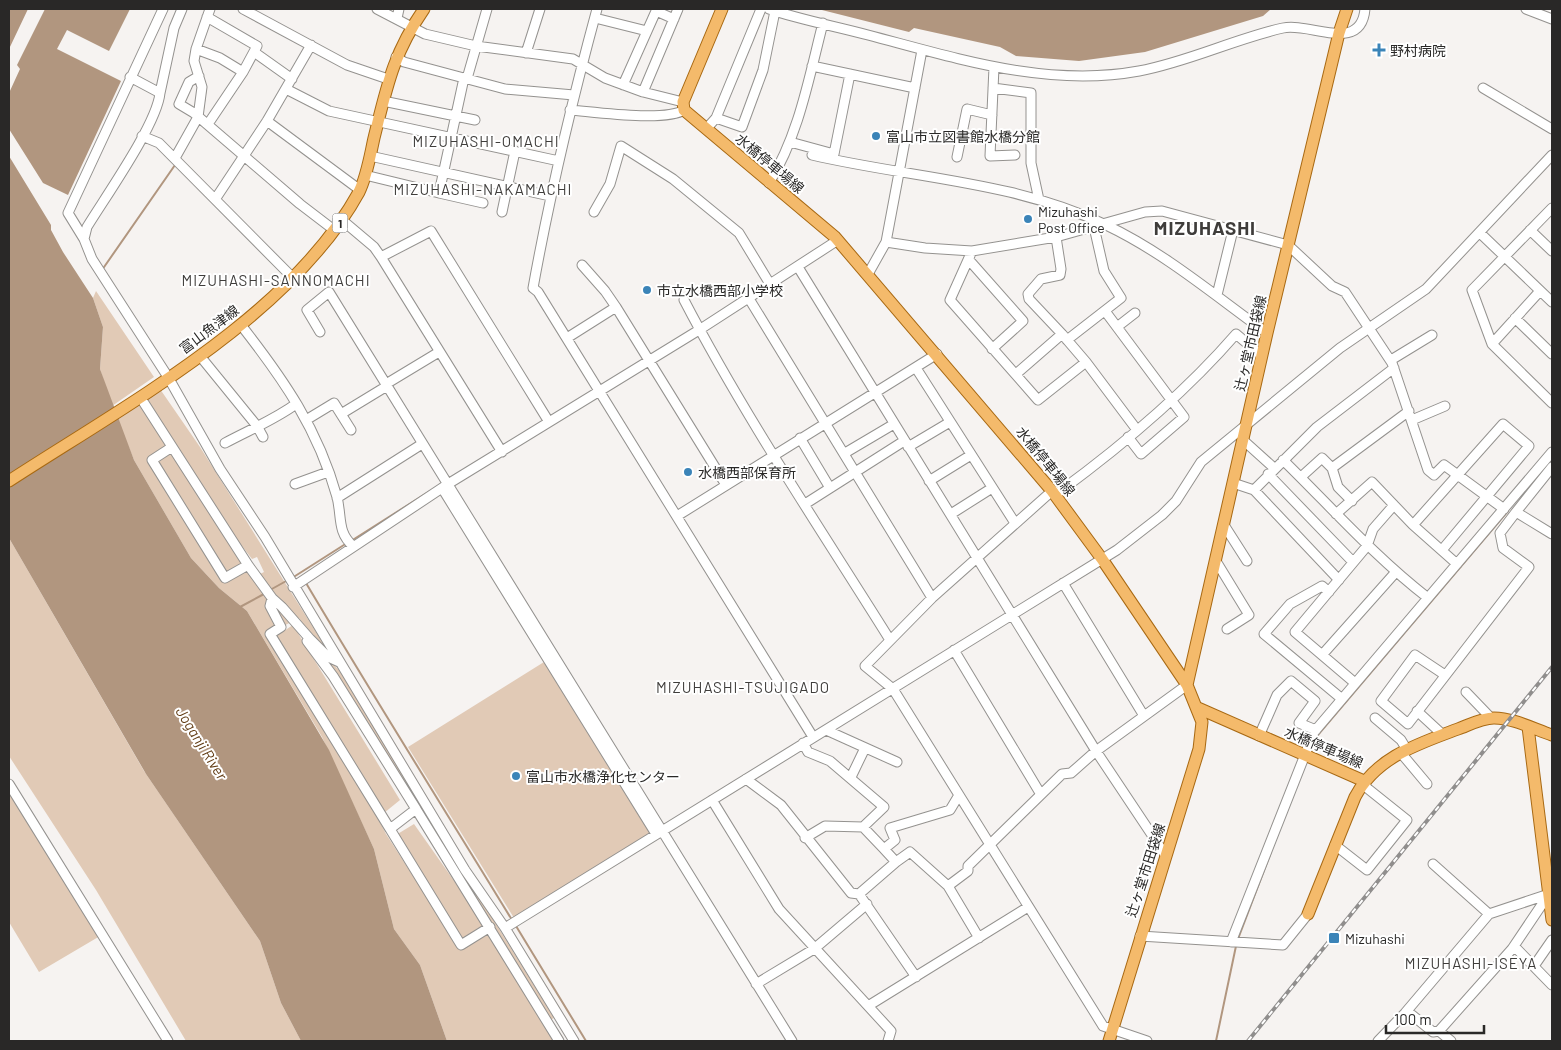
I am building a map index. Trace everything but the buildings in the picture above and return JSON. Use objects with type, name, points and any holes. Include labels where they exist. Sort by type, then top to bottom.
[{"type":"main road","name":"富山魚津線","points":[[9,481],[200,356],[241,325],[292,277],[334,230],[360,190],[388,79],[396,57],[411,28],[424,9]]},
{"type":"main road","points":[[683,106],[722,9]]},
{"type":"main road","name":"辻ヶ堂市田袋線","points":[[1187,685],[1267,332],[1339,33],[1347,9]]},
{"type":"main road","name":"水橋停車場線","points":[[683,106],[706,128],[838,240],[937,354],[1052,491],[1102,559],[1187,685],[1198,708],[1364,781],[1335,845],[1308,914]]},
{"type":"main road","name":"辻ヶ堂市田袋線","points":[[1109,1041],[1199,750],[1202,722],[1198,708]]},
{"type":"main road","points":[[1364,781],[1404,751],[1491,718],[1552,735]]},
{"type":"main road","points":[[1528,727],[1549,878],[1552,920]]},
{"type":"street","points":[[162,9],[68,213],[84,239],[92,259],[164,380],[293,586],[465,870],[505,928],[574,1041]]},
{"type":"street","points":[[84,239],[88,226],[156,112],[174,28],[182,9]]},
{"type":"street","points":[[243,9],[347,66],[388,79]]},
{"type":"street","points":[[376,9],[397,18],[411,28],[476,46],[573,59],[583,63],[605,78],[683,106],[678,114],[638,116],[570,110]]},
{"type":"street","points":[[397,18],[400,9]]},
{"type":"street","points":[[439,193],[464,78],[468,74],[487,9]]},
{"type":"street","points":[[526,53],[540,9]]},
{"type":"street","points":[[643,92],[678,9]]},
{"type":"street","points":[[706,128],[716,118],[762,9]]},
{"type":"street","points":[[716,118],[742,127],[763,70],[772,10],[994,67],[1054,75],[1108,75],[1160,65],[1285,27],[1324,33],[1339,33],[1359,28],[1364,22],[1365,9]]},
{"type":"street","points":[[1526,9],[1552,19]]},
{"type":"street","points":[[623,85],[656,11],[674,18]]},
{"type":"street","points":[[175,158],[198,117],[202,87],[194,61],[196,48],[209,13],[257,46],[243,72],[208,124]]},
{"type":"street","points":[[647,31],[596,13],[570,110],[550,196],[533,288],[538,292],[567,338],[814,737]]},
{"type":"street","points":[[769,182],[781,163],[790,142],[823,23]]},
{"type":"street","points":[[216,198],[267,121],[311,45]]},
{"type":"street","points":[[196,48],[220,58],[243,72]]},
{"type":"street","points":[[868,274],[886,242],[922,50]]},
{"type":"street","points":[[254,52],[292,79]]},
{"type":"street","points":[[396,57],[404,62],[505,88],[574,95]]},
{"type":"street","points":[[812,66],[915,88]]},
{"type":"street","points":[[994,67],[990,156],[1015,155]]},
{"type":"street","points":[[833,157],[850,74]]},
{"type":"street","points":[[199,76],[189,82],[179,104],[208,124],[244,157],[334,230]]},
{"type":"street","points":[[130,77],[160,92]]},
{"type":"street","points":[[993,88],[1031,93],[1031,163],[1039,200]]},
{"type":"street","points":[[1483,88],[1552,129]]},
{"type":"street","points":[[286,89],[330,111],[559,161]]},
{"type":"street","points":[[383,101],[475,120]]},
{"type":"street","points":[[957,158],[966,109],[992,114]]},
{"type":"street","points":[[267,121],[360,190]]},
{"type":"street","points":[[142,136],[160,143],[292,277]]},
{"type":"street","points":[[790,142],[833,157],[899,172],[992,188],[1039,200],[1106,224],[1168,259],[1267,332]]},
{"type":"street","points":[[594,212],[610,184],[621,146],[673,178],[739,233],[770,284]]},
{"type":"street","points":[[502,212],[515,151]]},
{"type":"street","points":[[812,155],[833,157]]},
{"type":"street","points":[[370,156],[550,196]]},
{"type":"street","points":[[505,928],[1102,559],[1162,515],[1176,500],[1202,462],[1340,348],[1426,289],[1552,156]]},
{"type":"street","points":[[365,175],[483,203]]},
{"type":"street","points":[[1552,208],[1472,290],[1492,344],[1552,403]]},
{"type":"street","points":[[886,242],[970,256],[1056,237],[1145,212],[1162,211],[1288,245],[1332,286],[1345,292],[1370,327],[1392,364],[1428,470],[1434,475],[1444,464],[1504,509]]},
{"type":"street","points":[[342,220],[364,237],[381,258],[502,452]]},
{"type":"street","points":[[1016,374],[1121,298],[1104,272],[1094,227]]},
{"type":"street","points":[[1217,295],[1233,230]]},
{"type":"street","points":[[1530,230],[1552,251]]},
{"type":"street","points":[[381,258],[431,231],[549,422]]},
{"type":"street","points":[[1480,233],[1552,302]]},
{"type":"street","points":[[1056,237],[1061,268],[1060,275],[1041,279],[1028,294],[1030,299],[1086,362],[1137,430]]},
{"type":"street","points":[[293,586],[445,486],[699,330],[838,240]]},
{"type":"street","points":[[970,256],[950,300],[992,350],[1038,400],[1086,362]]},
{"type":"street","points":[[970,256],[1023,321],[992,350]]},
{"type":"street","points":[[582,266],[605,291],[616,307],[726,485]]},
{"type":"street","points":[[798,267],[1096,751],[1166,856]]},
{"type":"street","points":[[1492,344],[1540,291]]},
{"type":"street","points":[[320,332],[307,310],[329,292],[422,444],[445,486],[792,1041]]},
{"type":"street","points":[[748,297],[856,470],[932,598]]},
{"type":"street","points":[[684,300],[699,330],[774,454],[890,640]]},
{"type":"street","points":[[567,338],[616,307]]},
{"type":"street","points":[[1105,311],[1184,417],[1141,454],[1128,437]]},
{"type":"street","points":[[1117,327],[1135,313]]},
{"type":"street","points":[[1516,318],[1552,354]]},
{"type":"street","points":[[241,325],[272,364],[320,446],[337,498],[344,538],[353,546]]},
{"type":"street","points":[[1147,1041],[1103,1026],[893,689],[865,666],[932,598],[977,556],[1052,491],[1059,492],[1172,401],[1207,368],[1236,334],[1262,356]]},
{"type":"street","points":[[1254,490],[1271,471],[1341,408],[1392,364],[1432,334]]},
{"type":"street","points":[[341,414],[439,352]]},
{"type":"street","points":[[677,516],[937,354]]},
{"type":"street","points":[[200,356],[257,426],[263,437]]},
{"type":"street","points":[[916,368],[1015,523]]},
{"type":"street","points":[[144,403],[248,565],[272,598],[328,657],[339,662]]},
{"type":"street","points":[[306,420],[334,403],[350,430]]},
{"type":"street","points":[[225,443],[257,426],[275,420],[296,404]]},
{"type":"street","points":[[1412,420],[1445,406]]},
{"type":"street","points":[[1332,468],[1352,451],[1409,411]]},
{"type":"street","points":[[805,504],[856,470],[950,422]]},
{"type":"street","points":[[845,453],[894,424]]},
{"type":"street","points":[[1413,525],[1503,424],[1529,446],[1442,550]]},
{"type":"street","points":[[800,438],[830,488]]},
{"type":"street","points":[[1243,440],[1353,562]]},
{"type":"street","points":[[337,498],[422,444]]},
{"type":"street","points":[[172,447],[152,460],[225,578],[248,565]]},
{"type":"street","points":[[1231,942],[1316,730],[1552,452]]},
{"type":"street","points":[[929,481],[971,455]]},
{"type":"street","points":[[1301,478],[1322,458],[1332,468],[1338,487],[1352,501]]},
{"type":"street","points":[[1283,460],[1395,573],[1428,598]]},
{"type":"street","points":[[1445,675],[1415,655],[1380,701],[1408,724],[1529,567],[1503,548],[1500,533],[1551,471]]},
{"type":"street","points":[[295,484],[328,472]]},
{"type":"street","points":[[1336,514],[1372,482],[1413,525],[1457,564]]},
{"type":"street","points":[[1233,483],[1254,490],[1339,580]]},
{"type":"street","points":[[951,514],[992,488]]},
{"type":"street","points":[[1355,683],[1295,632],[1367,546],[1373,529],[1394,505]]},
{"type":"street","points":[[1516,512],[1552,534]]},
{"type":"street","points":[[1224,525],[1247,561]]},
{"type":"street","points":[[1216,562],[1249,615],[1227,629]]},
{"type":"street","points":[[1322,655],[1395,573]]},
{"type":"street","points":[[1063,583],[1144,716]]},
{"type":"street","points":[[1329,592],[1322,586],[1290,604],[1264,634],[1342,699]]},
{"type":"street","points":[[272,598],[270,606],[280,627],[270,634],[461,945],[490,927]]},
{"type":"street","points":[[310,639],[307,641],[333,676],[559,1041]]},
{"type":"street","points":[[954,650],[1040,794]]},
{"type":"street","points":[[1260,736],[1277,695],[1291,681],[1315,701],[1299,722],[1316,730]]},
{"type":"street","points":[[948,886],[968,871],[968,866],[1062,774],[1071,773],[1096,751],[1187,685]]},
{"type":"street","points":[[1466,692],[1491,718]]},
{"type":"street","points":[[1417,711],[1443,735]]},
{"type":"street","points":[[1375,718],[1402,740],[1404,751],[1427,784]]},
{"type":"street","points":[[826,730],[897,762]]},
{"type":"street","points":[[803,744],[808,752],[830,761],[851,777],[884,807],[862,827],[825,826],[805,838]]},
{"type":"street","points":[[851,777],[865,748]]},
{"type":"street","points":[[746,779],[776,800],[851,893],[859,894],[916,977]]},
{"type":"street","points":[[1335,845],[1367,870],[1407,820],[1367,788],[1364,781]]},
{"type":"street","points":[[9,784],[168,1041]]},
{"type":"street","points":[[884,850],[895,840],[890,828],[950,810],[959,795]]},
{"type":"street","points":[[712,800],[779,909],[891,1031],[888,1041]]},
{"type":"street","points":[[390,829],[416,810]]},
{"type":"street","points":[[862,827],[896,862]]},
{"type":"street","points":[[859,894],[910,852],[948,886],[979,938]]},
{"type":"street","points":[[1433,864],[1489,914]]},
{"type":"street","points":[[1378,1041],[1405,1013],[1489,914],[1549,894]]},
{"type":"street","points":[[1405,1013],[1412,1015],[1433,1032],[1439,1031],[1514,946],[1549,894]]},
{"type":"street","points":[[756,984],[814,949],[867,904]]},
{"type":"street","points":[[868,1006],[1028,907]]},
{"type":"street","points":[[1140,936],[1283,945],[1308,914]]},
{"type":"street","points":[[1534,966],[1552,940]]},
{"type":"street","points":[[1514,946],[1552,985]]},
{"type":"street","points":[[1439,1031],[1451,1041]]},
{"type":"shaded area","points":[[96,291],[154,377],[112,406],[100,369],[103,327],[93,298]]},
{"type":"shaded area","points":[[160,389],[200,447],[331,656],[316,641],[299,618],[268,634],[371,805],[386,834],[460,949],[488,932],[556,1041],[447,1041],[420,965],[394,929],[374,849],[322,737],[247,611],[219,588],[191,558],[134,460],[116,416],[138,403],[168,445],[149,460],[225,583],[248,570],[254,577],[264,572],[257,557],[252,559],[228,528],[146,398]]},
{"type":"shaded area","points":[[172,450],[242,563],[225,574],[155,462]]},
{"type":"shaded area","points":[[9,538],[144,771],[260,941],[281,1003],[301,1041],[186,1041],[96,890],[9,756]]},
{"type":"shaded area","points":[[293,625],[400,800],[384,813],[276,636]]},
{"type":"shaded area","points":[[316,648],[339,670],[554,1018],[550,1020]]},
{"type":"shaded area","points":[[544,662],[650,834],[514,918],[408,747]]},
{"type":"shaded area","points":[[9,791],[100,936],[39,972],[9,922]]},
{"type":"shaded area","points":[[414,824],[486,926],[462,939],[396,835]]},
{"type":"water","points":[[9,9],[28,9],[9,49]]},
{"type":"water","points":[[45,9],[130,9],[109,51],[67,30],[57,49],[121,81],[68,195],[43,183],[9,129],[9,93],[20,69],[17,65]]},
{"type":"water","points":[[818,9],[1271,9],[1263,16],[1145,52],[1079,61],[1016,56],[1000,47],[914,28],[909,32]]},
{"type":"water","name":"Joganji River","points":[[9,156],[51,225],[51,230],[63,252],[93,298],[103,327],[100,369],[134,460],[191,558],[219,588],[247,611],[329,750],[374,849],[394,929],[420,965],[447,1041],[301,1041],[281,1003],[260,941],[146,774],[9,538]]},
{"type":"waterway","points":[[202,117],[206,87]]},
{"type":"waterway","points":[[102,270],[175,165]]},
{"type":"waterway","points":[[351,541],[430,491]]},
{"type":"waterway","points":[[1313,745],[1317,736],[1508,511]]},
{"type":"waterway","points":[[292,578],[347,543]]},
{"type":"waterway","points":[[270,590],[288,580]]},
{"type":"waterway","points":[[306,583],[512,920]]},
{"type":"waterway","points":[[240,607],[264,594]]},
{"type":"waterway","points":[[1238,939],[1271,852]]},
{"type":"waterway","points":[[516,926],[586,1041]]},
{"type":"waterway","points":[[1216,1041],[1236,946]]},
{"type":"railway","points":[[1248,1041],[1552,667]]},
{"type":"place","name":"野村病院","points":[[1379,50]]},
{"type":"place","name":"富山市立図書館水橋分館","points":[[876,136]]},
{"type":"place","name":"Mizuhashi Post Office","points":[[1028,219]]},
{"type":"place","name":"市立水橋西部小学校","points":[[647,290]]},
{"type":"place","name":"水橋西部保育所","points":[[688,472]]},
{"type":"place","name":"富山市水橋浄化センター","points":[[516,776]]},
{"type":"place","name":"Mizuhashi","points":[[1334,938]]},
{"type":"district","name":"MIZUHASHI-OMACHI","points":[[486,141]]},
{"type":"district","name":"MIZUHASHI-NAKAMACHI","points":[[483,189]]},
{"type":"district","name":"MIZUHASHI","points":[[1205,227]]},
{"type":"district","name":"MIZUHASHI-SANNOMACHI","points":[[276,280]]},
{"type":"district","name":"MIZUHASHI-TSUJIGADO","points":[[743,687]]},
{"type":"district","name":"MIZUHASHI-ISEYA","points":[[1471,963]]}]
